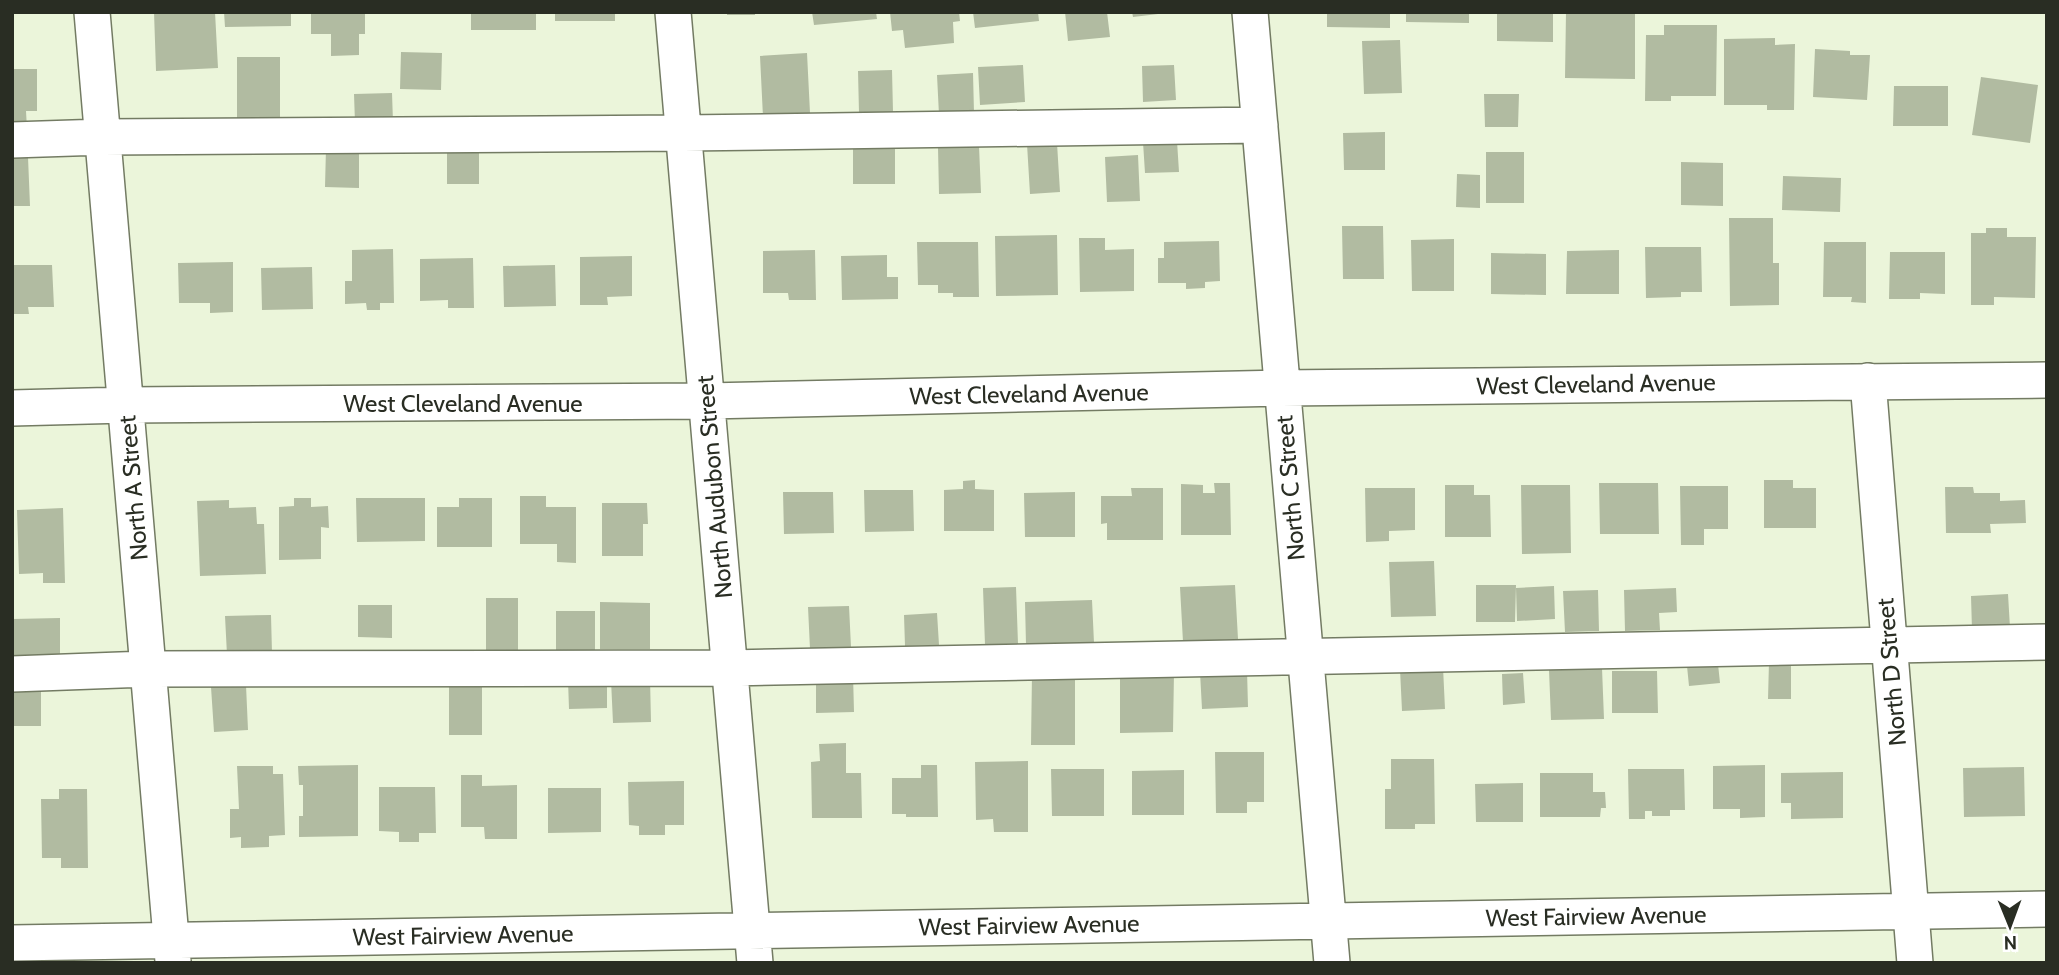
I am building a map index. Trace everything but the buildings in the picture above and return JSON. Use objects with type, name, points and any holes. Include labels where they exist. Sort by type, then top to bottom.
[{"type":"street","name":"North A Street","points":[[92,12],[172,951]]},
{"type":"street","name":"North Audubon Street","points":[[673,12],[753,946]]},
{"type":"street","name":"North C Street","points":[[1250,12],[1332,963]]},
{"type":"street","points":[[12,140],[1260,125]]},
{"type":"street","name":"West Cleveland Avenue","points":[[12,408],[706,401],[1281,388],[2047,380]]},
{"type":"street","name":"North D Street","points":[[1868,381],[1915,963]]},
{"type":"street","points":[[12,674],[147,669],[729,668],[2047,642]]},
{"type":"street","name":"West Fairview Avenue","points":[[12,943],[172,951],[753,946],[1328,920],[2047,909]]}]
